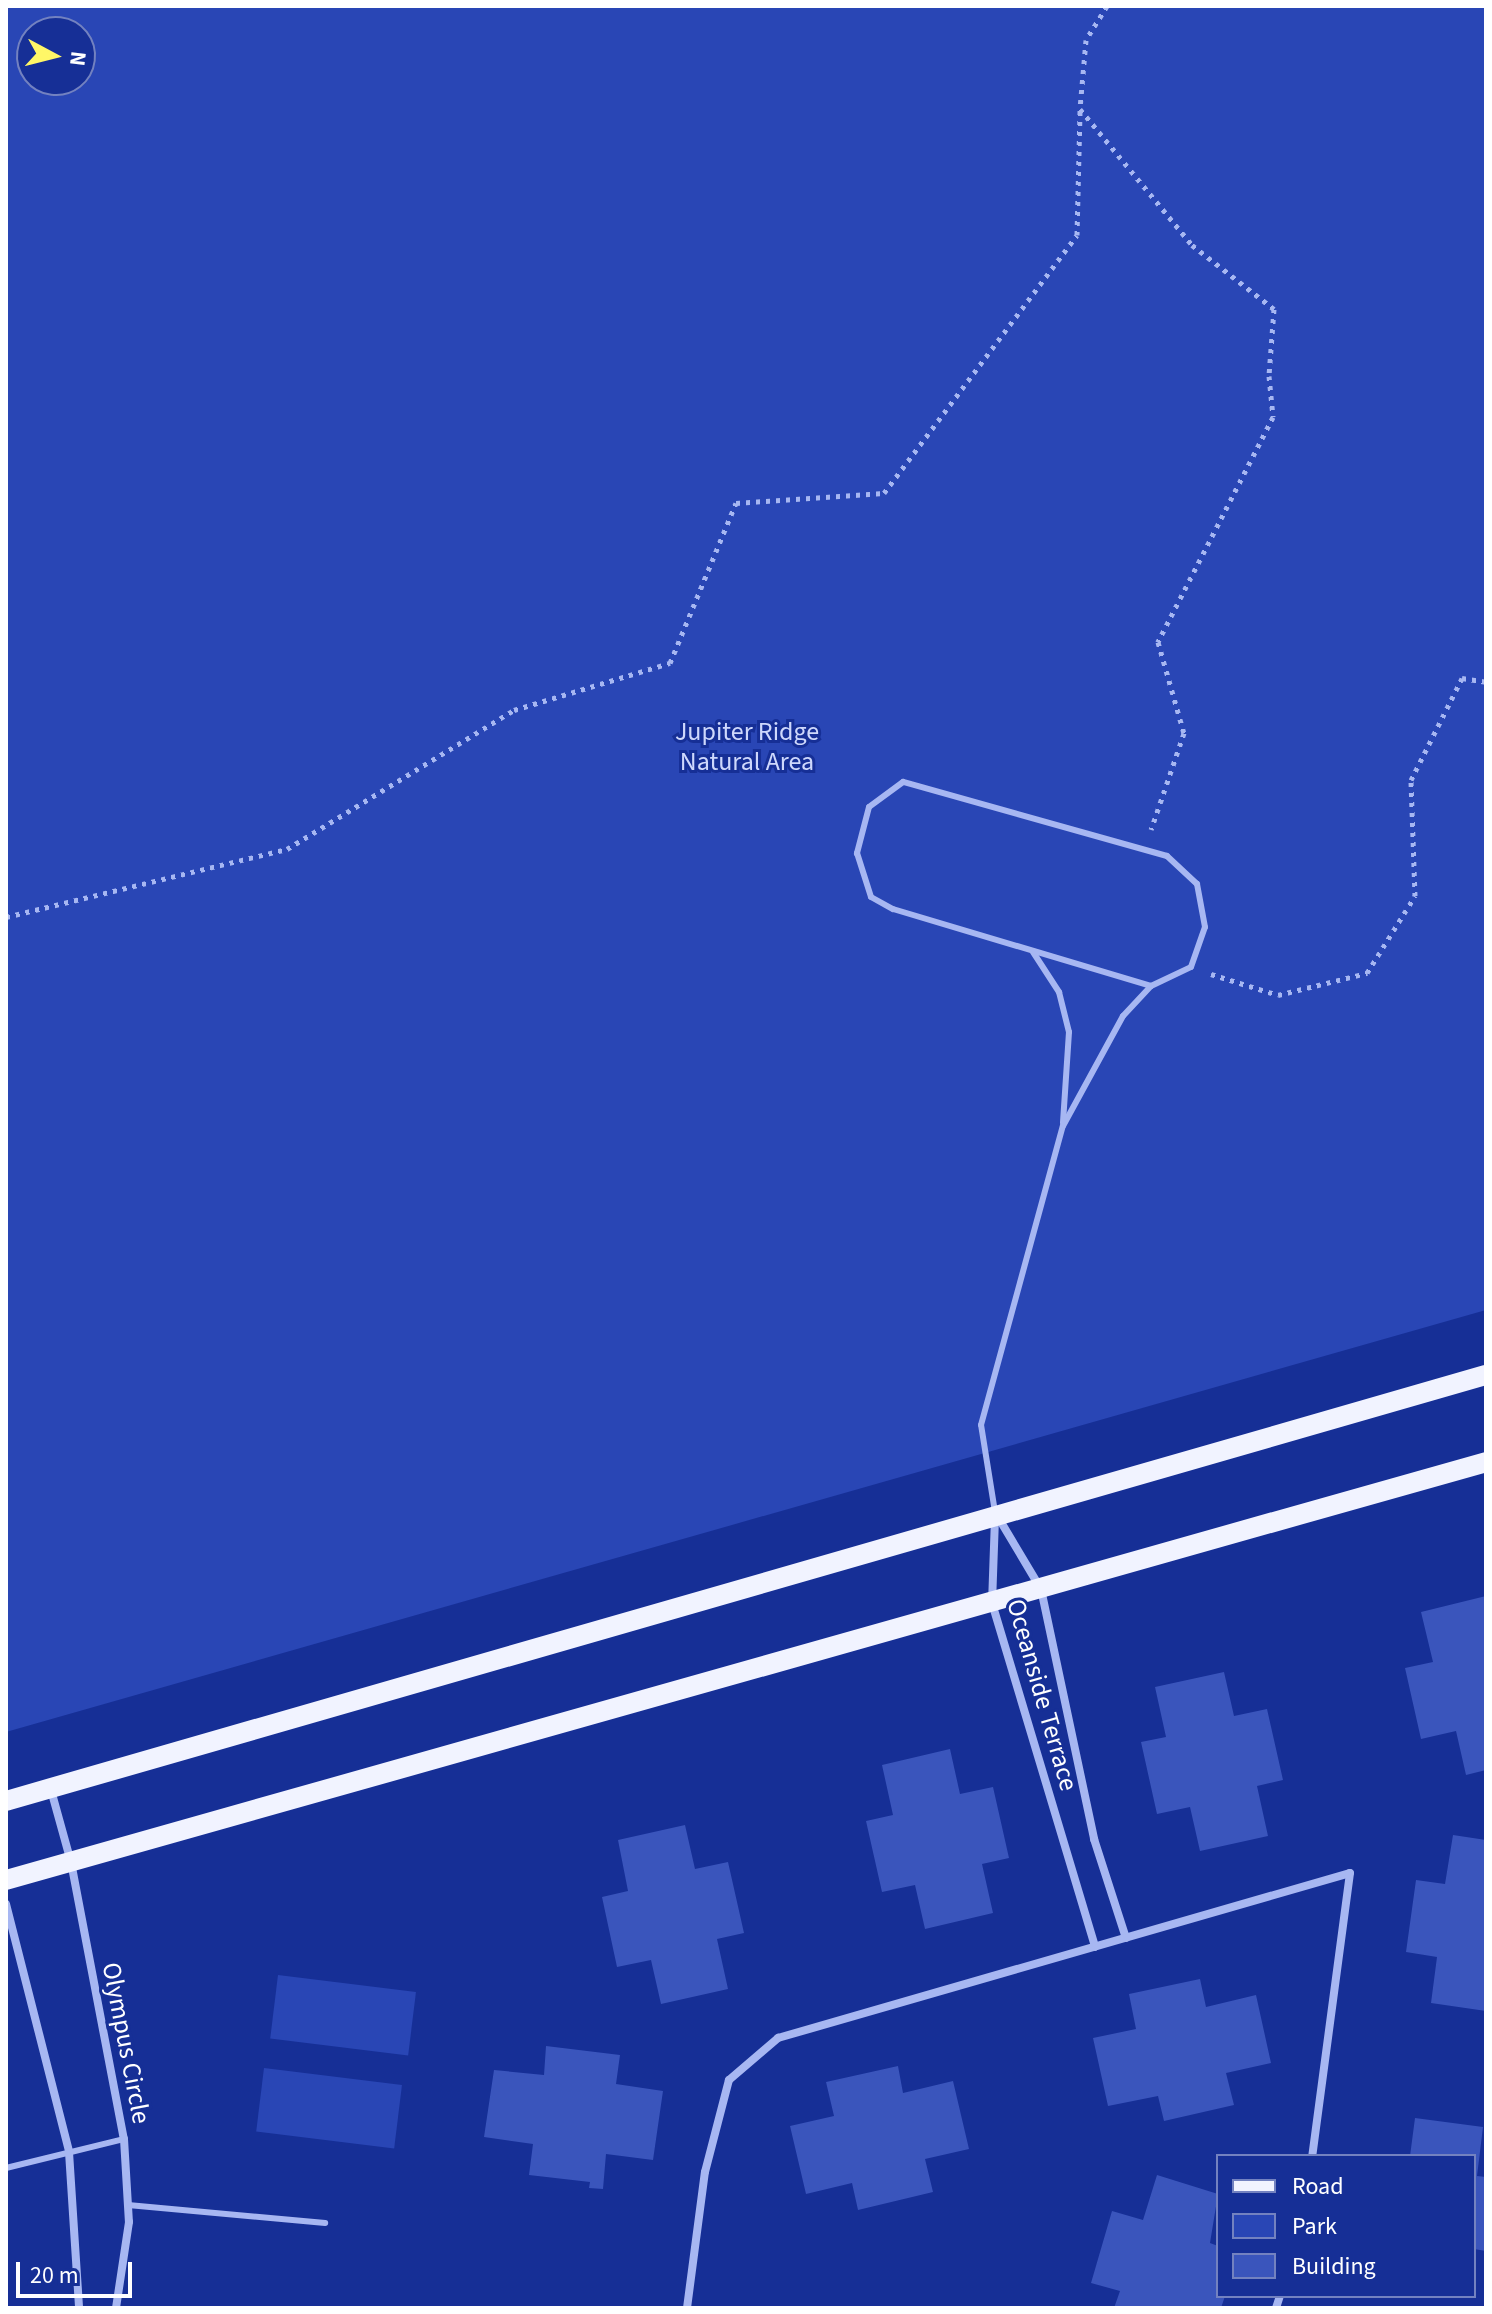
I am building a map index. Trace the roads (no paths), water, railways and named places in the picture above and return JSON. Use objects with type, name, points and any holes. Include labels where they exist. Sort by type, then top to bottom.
[{"type":"main road","points":[[6,1801],[995,1513],[1486,1375]]},
{"type":"main road","points":[[6,1880],[1486,1462]]},
{"type":"street","name":"Oceanside Terrace","points":[[995,1513],[1041,1589],[1094,1839],[1126,1938]]},
{"type":"street","name":"Oceanside Terrace","points":[[995,1513],[992,1603],[1095,1947]]},
{"type":"street","name":"Olympus Circle","points":[[51,1788],[71,1862],[124,2139],[128,2205],[116,2308]]},
{"type":"street","points":[[687,2308],[705,2172],[729,2080],[778,2038],[1350,1873],[1312,2154]]},
{"type":"street","points":[[6,1904],[69,2152],[79,2308]]},
{"type":"lane","points":[[1063,1126],[1123,1016],[1151,986],[1191,967],[1205,927],[1197,884],[1167,856],[903,782],[869,807],[857,853],[871,897],[893,909],[1151,986]]},
{"type":"lane","points":[[995,1513],[981,1425],[1063,1126],[1069,1032],[1059,992],[1033,952]]},
{"type":"lane","points":[[6,2168],[124,2139]]},
{"type":"lane","points":[[128,2205],[325,2223]]},
{"type":"park label","name":"Jupiter Ridge Natural Area","points":[[747,747]]}]
